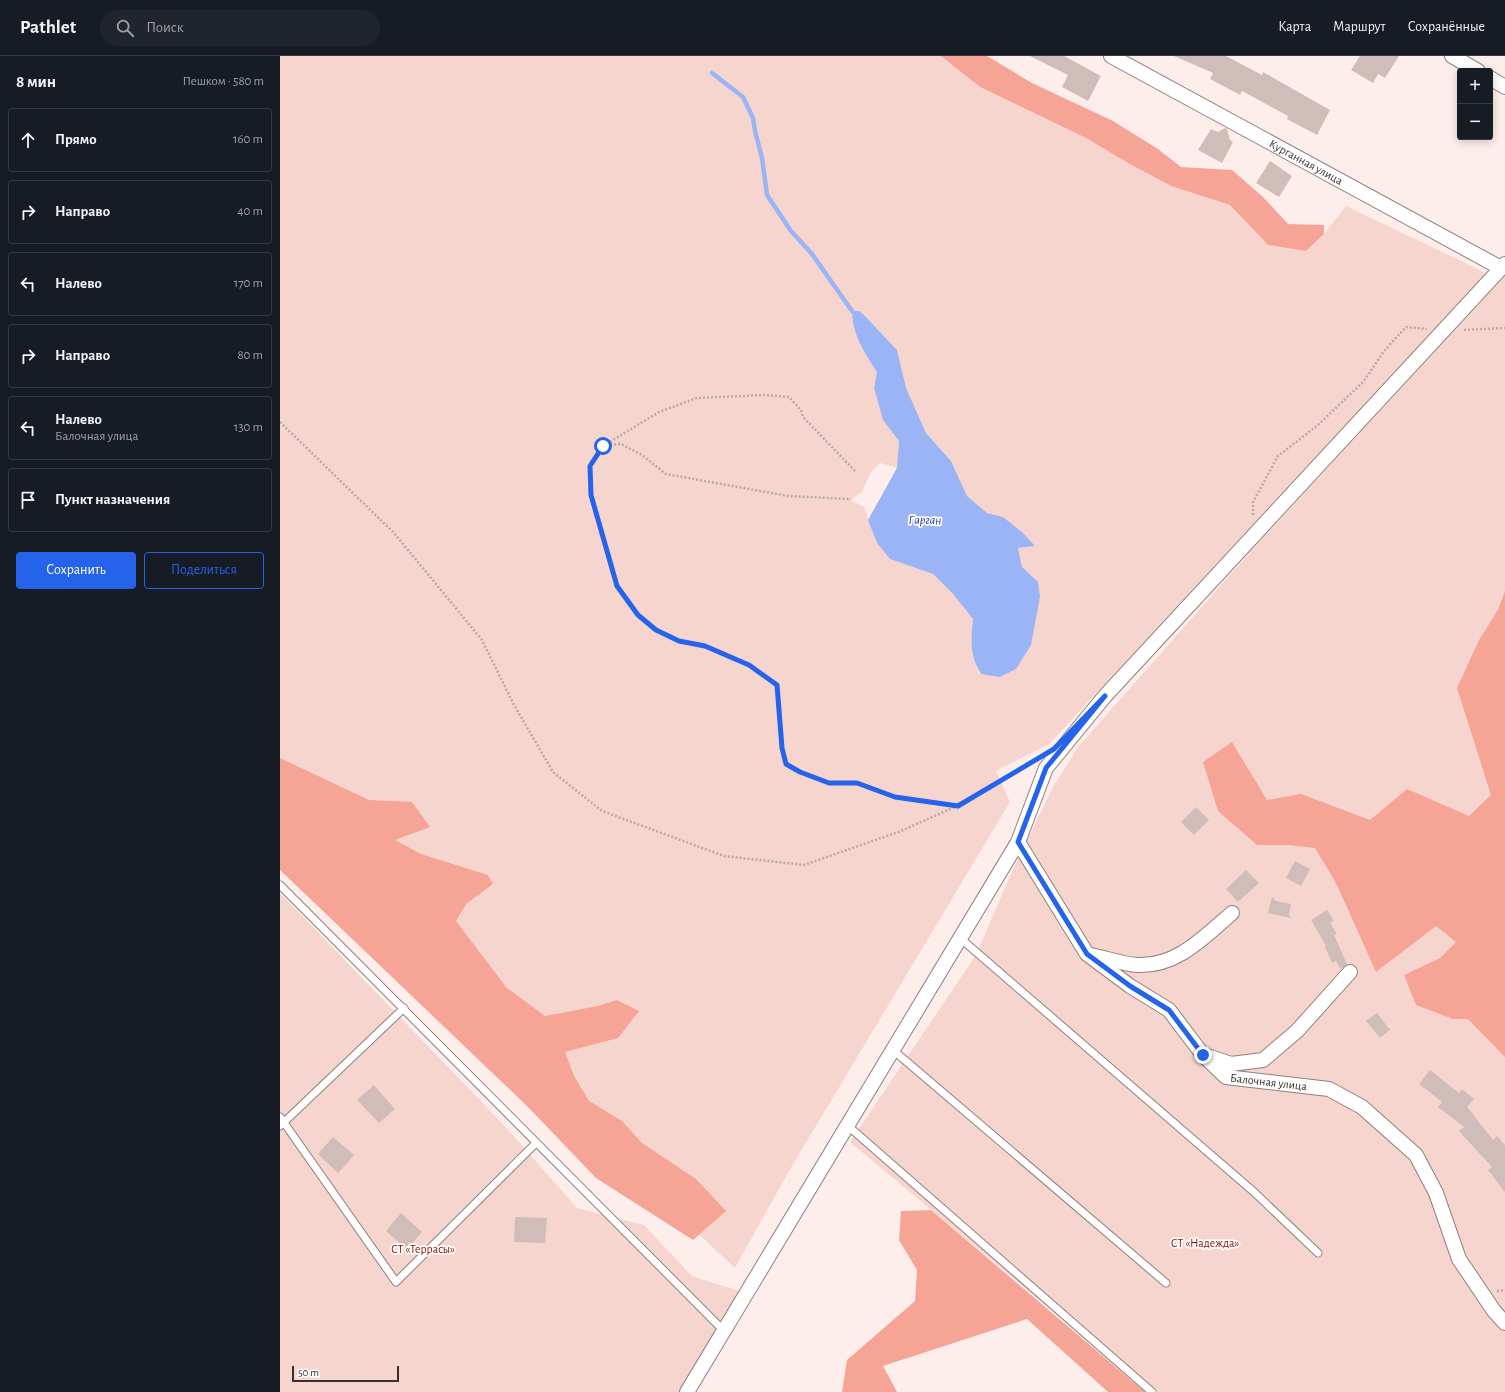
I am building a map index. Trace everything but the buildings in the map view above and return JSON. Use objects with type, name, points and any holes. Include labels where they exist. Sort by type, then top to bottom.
[{"type":"street","name":"Курганная улица","points":[[1111,56],[1503,266]]},
{"type":"street","points":[[1452,56],[1473,68]]},
{"type":"street","points":[[1493,80],[1505,87]]},
{"type":"street","points":[[687,1392],[1018,842],[1046,768],[1105,696],[1503,266]]},
{"type":"street","name":"Балочная улица","points":[[1018,842],[1087,954],[1130,986],[1169,1010],[1203,1055],[1226,1077],[1329,1089],[1362,1107],[1416,1155],[1436,1193],[1459,1259],[1494,1312],[1505,1323]]},
{"type":"street","points":[[1087,954],[1137,965],[1164,962],[1188,951],[1232,913]]},
{"type":"street","points":[[1203,1055],[1231,1064],[1263,1060],[1297,1031],[1350,972]]},
{"type":"lane","points":[[280,885],[404,1008],[536,1144],[724,1331]]},
{"type":"lane","points":[[960,938],[1254,1192],[1318,1253]]},
{"type":"lane","points":[[404,1008],[281,1122],[396,1282],[536,1144]]},
{"type":"lane","points":[[893,1050],[1166,1283]]},
{"type":"lane","points":[[847,1125],[1152,1392]]},
{"type":"path","points":[[1251,538],[1253,502],[1278,456],[1318,425],[1364,381],[1384,351],[1406,327],[1443,331],[1505,328]]},
{"type":"path","points":[[855,471],[803,417],[801,410],[789,397],[764,396],[697,398],[659,412],[603,446],[590,466],[591,495],[617,586],[638,615],[656,630],[679,641],[705,646],[749,665],[777,685],[782,748],[786,764],[800,772],[829,783],[857,783],[895,797],[958,806]]},
{"type":"path","points":[[280,422],[399,539],[482,640],[514,705],[553,772],[602,811],[724,856],[804,865],[901,831],[958,806],[1041,757]]},
{"type":"path","points":[[603,446],[621,444],[642,455],[666,474],[788,496],[851,499]]},
{"type":"green space","points":[[280,56],[941,56],[980,87],[1086,138],[1171,186],[1230,205],[1268,245],[1306,251],[1324,234],[1346,206],[1486,273],[1049,744],[996,771],[1010,802],[789,1171],[735,1268],[280,843]],"holes":[[[852,311],[859,311],[897,350],[906,388],[926,433],[951,461],[967,496],[987,513],[1003,517],[1035,546],[1018,548],[1022,567],[1038,582],[980,674],[972,654],[971,641],[973,619],[953,594],[933,574],[890,559],[877,543],[864,507],[851,500],[862,492],[871,472],[880,463],[897,468],[899,441],[883,420],[874,388],[877,372],[864,351],[854,328]]]},
{"type":"green space","name":"СТ «Надежда»","points":[[1505,276],[1505,1392],[1150,1392],[850,1142],[976,955],[1014,867],[1053,787],[1079,746],[1260,541]]},
{"type":"green space","name":"СТ «Террасы»","points":[[280,893],[503,1124],[577,1208],[644,1225],[692,1276],[742,1292],[685,1392],[280,1392]]},
{"type":"shaded area","points":[[941,56],[987,56],[1032,83],[1113,121],[1158,149],[1181,167],[1232,170],[1263,197],[1288,224],[1324,225],[1324,234],[1306,251],[1268,245],[1230,205],[1171,186],[1086,138],[980,87]]},
{"type":"shaded area","points":[[1505,591],[1505,1057],[1468,1019],[1453,1019],[1416,1005],[1404,975],[1440,958],[1456,942],[1436,926],[1376,972],[1336,883],[1315,848],[1288,845],[1257,845],[1218,811],[1203,762],[1232,742],[1267,800],[1301,794],[1370,820],[1407,789],[1469,816],[1491,795],[1457,688],[1479,640],[1498,610]]},
{"type":"shaded area","points":[[280,758],[369,800],[412,802],[430,827],[395,840],[421,854],[488,875],[493,884],[466,904],[456,921],[506,987],[545,1016],[598,1006],[617,1000],[639,1011],[618,1038],[565,1052],[574,1076],[589,1101],[622,1121],[642,1143],[696,1179],[726,1211],[693,1240],[596,1178],[527,1106],[280,870]]},
{"type":"shaded area","points":[[931,1210],[1145,1392],[1108,1392],[1027,1319],[883,1366],[897,1392],[842,1392],[847,1360],[915,1301],[917,1270],[899,1240],[901,1211]]},
{"type":"water","name":"Гарган","points":[[852,311],[859,311],[865,316],[897,350],[906,388],[926,433],[951,461],[967,496],[987,513],[1003,517],[1023,533],[1035,546],[1018,548],[1022,567],[1038,582],[1040,597],[1031,645],[1016,669],[1000,677],[981,674],[977,667],[974,660],[971,641],[973,619],[953,594],[933,574],[890,559],[877,543],[868,520],[897,468],[899,441],[883,420],[874,388],[877,372],[857,336],[854,328]]},
{"type":"waterway","points":[[712,73],[743,97],[753,118],[762,158],[767,195],[791,231],[812,254],[852,311]]},
{"type":"route","points":[[603,446],[590,466],[591,495],[617,586],[638,615],[656,630],[679,641],[705,646],[749,665],[777,685],[781,715],[782,748],[786,764],[800,772],[829,783],[857,783],[895,797],[958,806],[1054,749],[1105,696],[1046,768],[1018,842],[1056,906],[1087,954],[1130,986],[1169,1010],[1203,1055]]}]
